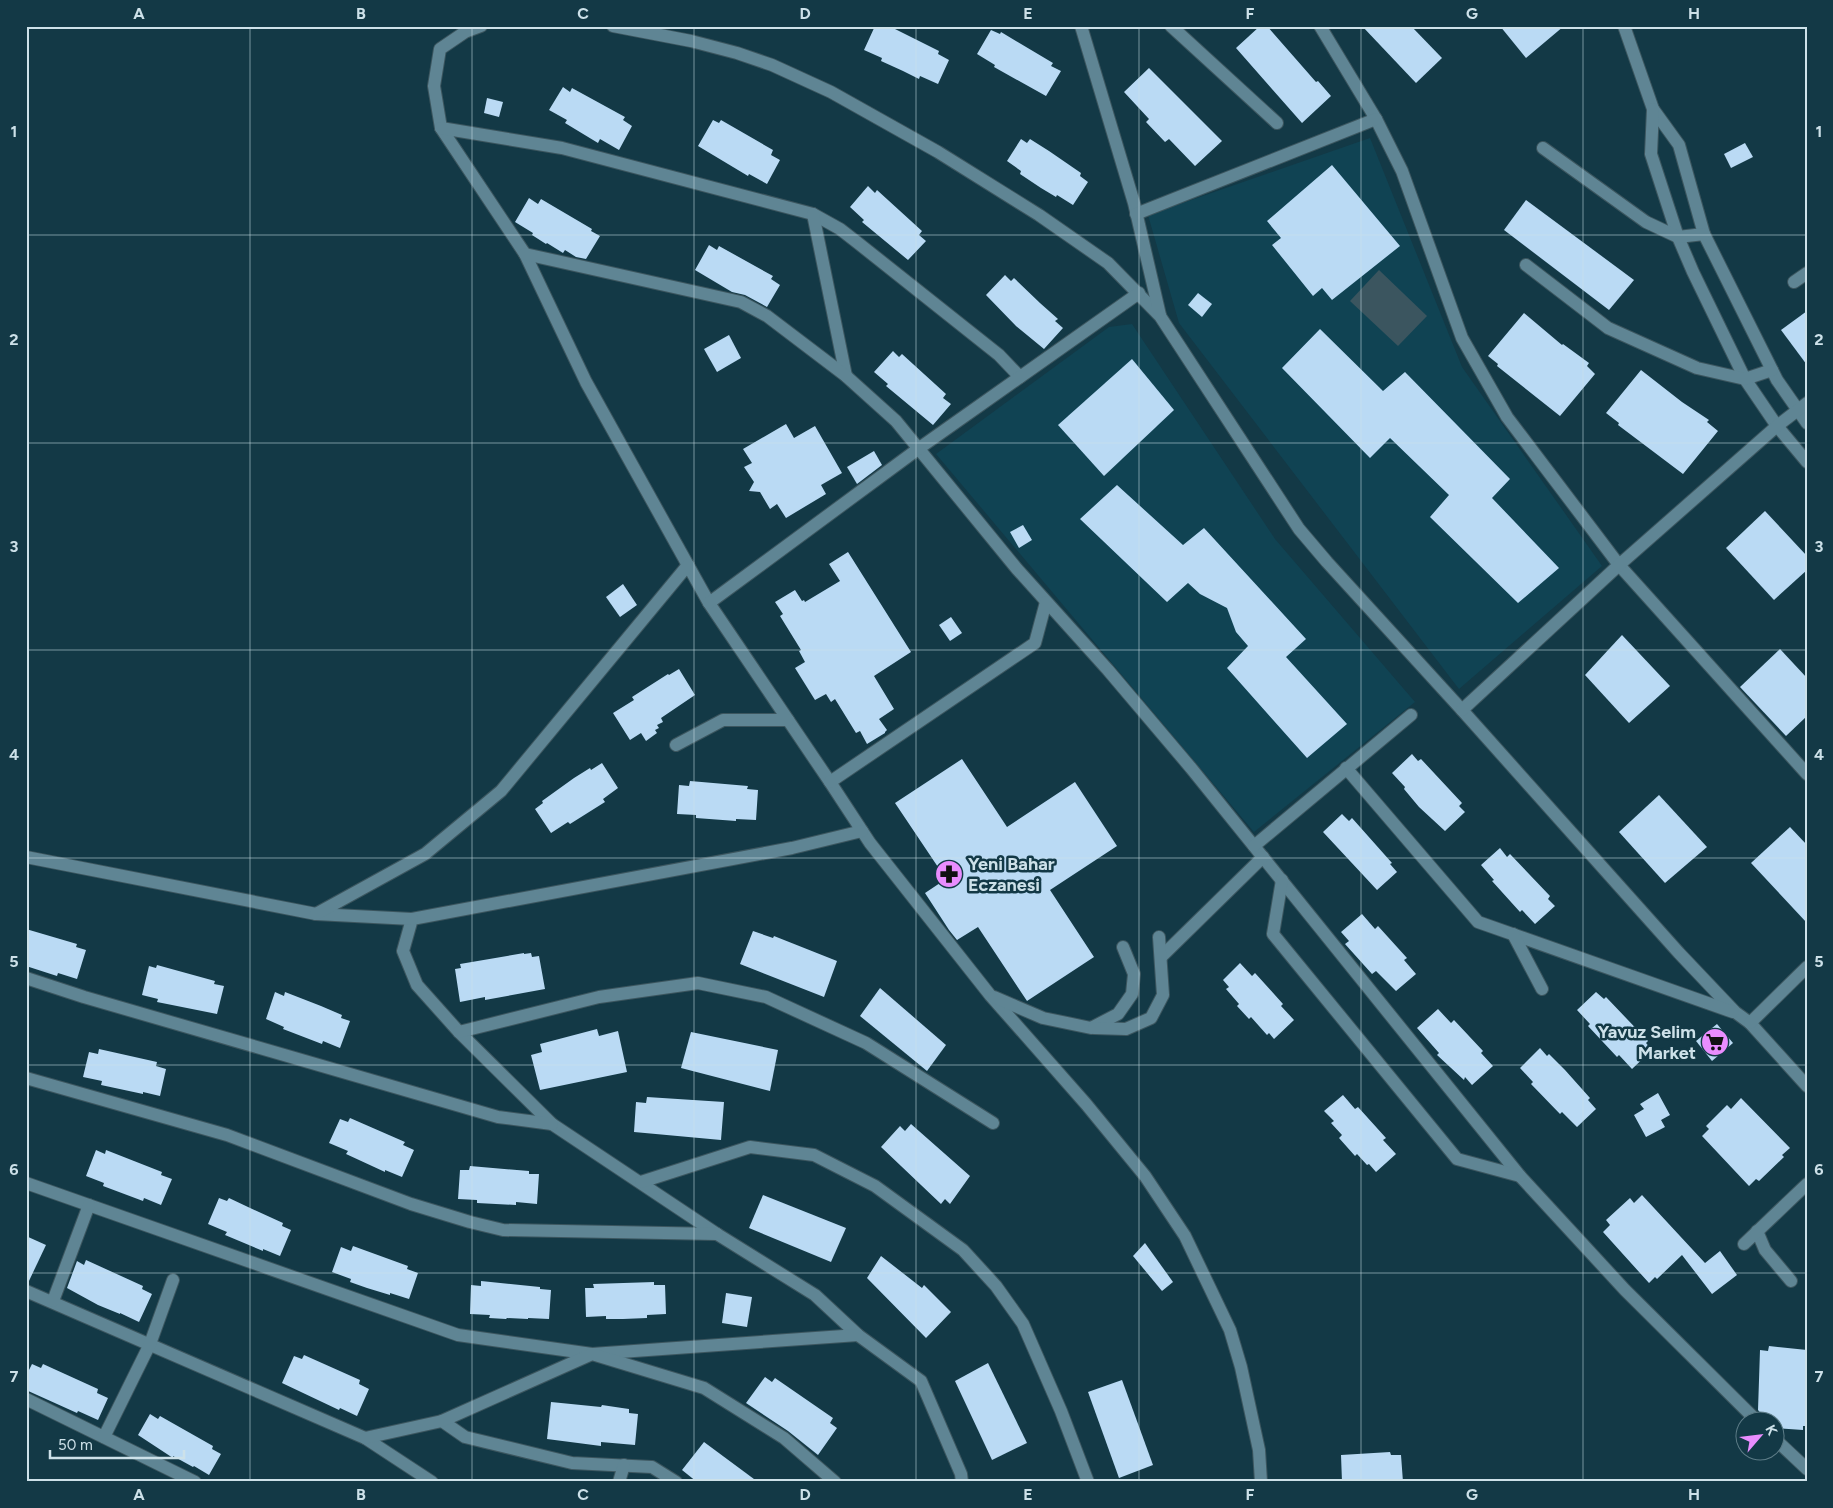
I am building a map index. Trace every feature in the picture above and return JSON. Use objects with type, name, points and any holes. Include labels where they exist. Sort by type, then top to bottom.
[{"type":"street","points":[[482,26],[464,32],[440,49],[434,86],[441,128],[525,254],[586,382],[709,603],[870,843],[990,995],[1086,1104],[1145,1176],[1185,1236],[1230,1330],[1241,1368],[1259,1450],[1261,1482]]},
{"type":"street","points":[[613,26],[691,41],[737,53],[772,65],[831,92],[938,152],[1039,215],[1108,263],[1160,316],[1299,529],[1327,562],[1679,953],[1736,1012],[1750,1023],[1807,1086]]},
{"type":"street","points":[[1081,26],[1136,214],[1160,316]]},
{"type":"street","points":[[1171,26],[1277,123]]},
{"type":"street","points":[[1320,26],[1376,120],[1402,171],[1462,338],[1507,417],[1619,565],[1807,774]]},
{"type":"street","points":[[1624,26],[1653,109],[1679,145],[1704,234],[1772,370],[1802,407],[1807,423]]},
{"type":"street","points":[[1653,109],[1651,154],[1678,237],[1693,272],[1744,379],[1777,426],[1807,462]]},
{"type":"street","points":[[1136,214],[1376,120]]},
{"type":"street","points":[[441,128],[562,148],[813,214],[840,229],[999,354],[1020,377]]},
{"type":"street","points":[[1543,148],[1646,222],[1678,237],[1704,234]]},
{"type":"street","points":[[813,214],[846,376]]},
{"type":"street","points":[[525,254],[741,302],[767,316],[846,376],[896,421],[1017,569],[1140,708],[1282,880],[1520,1176],[1626,1290],[1746,1410]]},
{"type":"street","points":[[1526,265],[1608,328],[1697,368],[1744,379],[1772,370]]},
{"type":"street","points":[[1794,282],[1807,273]]},
{"type":"street","points":[[709,603],[918,449],[1139,293]]},
{"type":"street","points":[[1462,710],[1619,565],[1777,426],[1802,407]]},
{"type":"street","points":[[316,914],[424,854],[501,791],[688,565]]},
{"type":"street","points":[[830,782],[1035,643],[1046,602]]},
{"type":"street","points":[[1254,846],[1411,715]]},
{"type":"street","points":[[676,745],[723,720],[788,720]]},
{"type":"street","points":[[1346,768],[1478,922],[1736,1012]]},
{"type":"street","points":[[26,858],[316,914],[412,919],[792,848],[862,831]]},
{"type":"street","points":[[1161,957],[1263,857]]},
{"type":"street","points":[[1282,880],[1273,934],[1457,1159],[1520,1176]]},
{"type":"street","points":[[412,919],[403,951],[417,985],[459,1032],[552,1124],[717,1234],[815,1295],[858,1335],[921,1381],[961,1474],[962,1482]]},
{"type":"street","points":[[1513,934],[1542,989]]},
{"type":"street","points":[[990,995],[1043,1018],[1091,1028],[1126,1029],[1151,1018],[1163,995],[1159,937]]},
{"type":"street","points":[[1091,1028],[1118,1014],[1132,994],[1134,974],[1123,948]]},
{"type":"street","points":[[1750,1023],[1807,967]]},
{"type":"street","points":[[26,978],[84,997],[498,1117],[552,1124]]},
{"type":"street","points":[[459,1032],[599,998],[698,983],[766,997],[866,1043],[993,1124]]},
{"type":"street","points":[[26,1078],[227,1135],[411,1204],[494,1228],[512,1230],[717,1234]]},
{"type":"street","points":[[641,1182],[750,1147],[814,1155],[875,1186],[963,1250],[996,1286],[1023,1324],[1061,1411],[1088,1482]]},
{"type":"street","points":[[26,1183],[458,1335],[592,1354],[704,1388],[784,1438],[835,1482]]},
{"type":"street","points":[[1744,1244],[1807,1184]]},
{"type":"street","points":[[53,1301],[89,1205]]},
{"type":"street","points":[[1757,1231],[1765,1250],[1791,1280]]},
{"type":"street","points":[[104,1437],[150,1344],[173,1280]]},
{"type":"street","points":[[26,1291],[53,1301],[365,1438],[432,1482]]},
{"type":"street","points":[[365,1438],[442,1421],[592,1354],[858,1335]]},
{"type":"street","points":[[26,1399],[195,1482]]},
{"type":"street","points":[[442,1421],[465,1437],[475,1440],[572,1463],[652,1467],[676,1482]]},
{"type":"street","points":[[1786,1449],[1807,1469]]},
{"type":"street","points":[[618,1482],[624,1465]]},
{"type":"shaded area","points":[[1370,138],[1462,367],[1602,566],[1459,689],[1179,323],[1148,215]]},
{"type":"shaded area","points":[[1379,270],[1427,316],[1398,346],[1350,301]]},
{"type":"shaded area","points":[[1132,324],[1275,539],[1415,702],[1254,832],[936,454],[1109,327]]},
{"type":"building","points":[[875,26],[889,26],[939,51],[938,54],[949,60],[938,84],[920,76],[919,79],[881,61],[882,58],[864,50]]},
{"type":"building","points":[[1260,26],[1267,26],[1316,82],[1318,81],[1331,96],[1302,123],[1236,48]]},
{"type":"building","points":[[1362,26],[1411,26],[1442,58],[1416,83]]},
{"type":"building","points":[[1500,26],[1564,26],[1526,58]]},
{"type":"building","points":[[991,30],[1000,34],[1001,32],[1053,63],[1051,66],[1061,71],[1046,96],[994,67],[995,65],[977,54]]},
{"type":"building","points":[[1149,68],[1222,141],[1195,166],[1169,139],[1165,142],[1146,122],[1149,119],[1124,92]]},
{"type":"building","points":[[563,87],[570,92],[572,88],[625,117],[623,120],[632,126],[619,150],[600,139],[598,143],[565,123],[567,120],[549,110]]},
{"type":"building","points":[[487,98],[503,102],[499,117],[484,113]]},
{"type":"building","points":[[713,120],[719,123],[721,120],[773,150],[771,155],[780,160],[767,184],[749,174],[748,176],[698,146]]},
{"type":"building","points":[[1021,139],[1027,143],[1030,139],[1081,173],[1080,176],[1088,182],[1073,205],[1057,195],[1056,197],[1020,174],[1021,171],[1007,161]]},
{"type":"building","points":[[1745,143],[1753,157],[1731,168],[1724,154]]},
{"type":"building","points":[[1332,165],[1400,246],[1332,300],[1322,288],[1313,296],[1272,245],[1281,238],[1267,221]]},
{"type":"building","points":[[868,186],[875,193],[877,190],[922,231],[919,235],[926,241],[908,260],[862,222],[864,220],[850,207]]},
{"type":"building","points":[[529,198],[538,204],[541,199],[592,229],[591,231],[600,236],[586,259],[576,257],[565,250],[563,253],[532,235],[533,233],[515,222]]},
{"type":"building","points":[[1526,200],[1634,280],[1609,310],[1504,230]]},
{"type":"building","points":[[709,245],[717,250],[719,246],[773,276],[771,279],[780,285],[767,307],[745,295],[732,292],[695,270]]},
{"type":"building","points":[[1005,275],[1011,281],[1014,278],[1058,319],[1055,321],[1063,328],[1044,349],[1016,326],[986,295]]},
{"type":"building","points":[[1198,293],[1212,304],[1202,317],[1188,305]]},
{"type":"building","points":[[1807,311],[1807,365],[1781,330]]},
{"type":"building","points":[[1524,313],[1562,345],[1589,363],[1587,366],[1595,374],[1560,416],[1497,366],[1498,364],[1488,356]]},
{"type":"building","points":[[1320,329],[1383,391],[1405,372],[1510,479],[1492,498],[1559,568],[1518,603],[1430,517],[1449,495],[1390,438],[1370,458],[1282,368]]},
{"type":"building","points":[[729,335],[741,358],[717,372],[704,349]]},
{"type":"building","points":[[893,351],[899,357],[902,354],[946,394],[943,398],[951,404],[933,425],[886,386],[888,384],[874,372]]},
{"type":"building","points":[[1132,359],[1174,410],[1104,476],[1058,425]]},
{"type":"building","points":[[1641,370],[1709,420],[1707,422],[1718,431],[1683,474],[1618,425],[1619,423],[1606,413]]},
{"type":"building","points":[[786,424],[794,438],[815,426],[842,473],[821,485],[826,494],[786,518],[777,504],[770,509],[760,492],[749,491],[754,482],[744,467],[752,463],[743,449]]},
{"type":"building","points":[[874,451],[882,465],[857,484],[847,467]]},
{"type":"building","points":[[1117,485],[1183,545],[1204,528],[1306,639],[1286,657],[1347,724],[1307,758],[1227,668],[1248,646],[1236,632],[1227,608],[1200,594],[1188,583],[1167,602],[1080,519]]},
{"type":"building","points":[[1765,511],[1807,556],[1807,570],[1774,600],[1726,548]]},
{"type":"building","points":[[1023,525],[1032,540],[1019,548],[1010,532]]},
{"type":"building","points":[[848,552],[911,652],[874,676],[894,709],[879,719],[887,730],[885,733],[867,744],[860,731],[856,733],[835,699],[831,702],[826,694],[815,700],[795,668],[805,662],[799,651],[801,650],[780,616],[783,614],[775,602],[795,590],[802,601],[804,600],[805,602],[840,581],[829,564]]},
{"type":"building","points":[[623,584],[637,605],[620,617],[606,597]]},
{"type":"building","points":[[951,617],[962,633],[950,641],[939,625]]},
{"type":"building","points":[[1622,635],[1670,686],[1629,723],[1585,675]]},
{"type":"building","points":[[1780,649],[1807,678],[1807,716],[1786,736],[1740,687]]},
{"type":"building","points":[[679,669],[695,695],[661,718],[663,722],[657,725],[659,728],[655,730],[657,733],[646,741],[641,733],[630,740],[613,713],[634,700],[632,697]]},
{"type":"building","points":[[1412,754],[1418,761],[1421,759],[1462,803],[1459,806],[1465,812],[1445,831],[1419,807],[1392,773]]},
{"type":"building","points":[[962,759],[1007,827],[1075,782],[1117,846],[1050,890],[1094,957],[1027,1001],[978,927],[957,940],[949,930],[925,893],[946,879],[895,803]]},
{"type":"building","points":[[602,763],[618,788],[603,799],[605,802],[570,824],[568,822],[551,833],[535,809],[543,803],[542,801],[574,778]]},
{"type":"building","points":[[690,781],[748,786],[747,789],[758,790],[756,820],[736,819],[736,821],[696,818],[696,815],[677,814],[679,785],[689,786]]},
{"type":"building","points":[[1659,795],[1707,847],[1665,883],[1619,832]]},
{"type":"building","points":[[1342,814],[1349,821],[1352,818],[1392,863],[1390,864],[1397,872],[1377,890],[1323,832]]},
{"type":"building","points":[[1790,827],[1807,845],[1807,923],[1751,863]]},
{"type":"building","points":[[1500,848],[1507,857],[1510,854],[1550,896],[1548,899],[1555,906],[1535,924],[1522,910],[1520,912],[1492,881],[1494,880],[1481,865]]},
{"type":"building","points":[[1362,914],[1375,929],[1378,926],[1407,958],[1404,960],[1416,974],[1396,991],[1376,971],[1372,974],[1345,944],[1349,941],[1341,932]]},
{"type":"building","points":[[26,929],[77,944],[76,947],[86,950],[77,979],[58,973],[57,976],[26,966]]},
{"type":"building","points":[[753,931],[773,938],[774,936],[837,961],[824,997],[740,964]]},
{"type":"building","points":[[531,953],[532,957],[539,956],[545,989],[485,1000],[485,997],[460,1002],[455,969],[461,968],[460,964]]},
{"type":"building","points":[[1240,963],[1252,976],[1255,973],[1283,1004],[1281,1006],[1294,1020],[1274,1039],[1269,1033],[1267,1035],[1251,1017],[1249,1019],[1237,1006],[1239,1004],[1226,989],[1229,987],[1223,980]]},
{"type":"building","points":[[157,965],[215,981],[214,984],[224,986],[217,1014],[157,1002],[158,999],[142,995],[149,966],[156,968]]},
{"type":"building","points":[[880,988],[946,1045],[927,1071],[860,1016]]},
{"type":"building","points":[[275,992],[284,996],[285,992],[342,1015],[341,1018],[350,1021],[340,1048],[323,1041],[322,1044],[283,1029],[284,1027],[266,1019]]},
{"type":"building","points":[[1596,992],[1604,999],[1606,997],[1648,1041],[1646,1043],[1652,1050],[1632,1069],[1619,1055],[1617,1057],[1588,1026],[1590,1024],[1577,1010]]},
{"type":"building","points":[[1438,1009],[1451,1023],[1454,1020],[1483,1051],[1481,1053],[1493,1066],[1472,1085],[1465,1077],[1464,1080],[1437,1055],[1439,1053],[1417,1028]]},
{"type":"building","name":"Yavuz Selim Market","points":[[1717,1024],[1733,1043],[1712,1061],[1696,1041]]},
{"type":"building","points":[[597,1029],[599,1036],[618,1031],[627,1072],[540,1090],[531,1055],[542,1052],[540,1044]]},
{"type":"building","points":[[691,1032],[778,1050],[770,1091],[681,1068]]},
{"type":"building","points":[[1540,1048],[1565,1070],[1590,1098],[1588,1100],[1596,1109],[1577,1127],[1562,1112],[1560,1114],[1531,1084],[1533,1082],[1520,1068]]},
{"type":"building","points":[[99,1049],[157,1062],[156,1066],[166,1069],[160,1096],[101,1085],[102,1081],[83,1077],[89,1052],[98,1054]]},
{"type":"building","points":[[1658,1093],[1670,1115],[1661,1120],[1665,1127],[1646,1137],[1634,1115],[1644,1109],[1640,1104]]},
{"type":"building","points":[[1343,1095],[1355,1109],[1358,1107],[1386,1138],[1383,1140],[1396,1154],[1376,1172],[1357,1154],[1355,1156],[1339,1138],[1342,1135],[1331,1123],[1334,1121],[1324,1111]]},
{"type":"building","points":[[647,1097],[724,1102],[721,1140],[634,1132],[636,1102],[646,1103]]},
{"type":"building","points":[[1741,1098],[1790,1148],[1782,1155],[1784,1157],[1759,1181],[1756,1179],[1749,1186],[1702,1136],[1709,1129],[1706,1126],[1727,1105],[1731,1109]]},
{"type":"building","points":[[350,1118],[405,1142],[403,1145],[414,1150],[402,1177],[385,1170],[385,1172],[346,1154],[348,1151],[329,1143],[340,1119],[348,1122]]},
{"type":"building","points":[[911,1124],[970,1176],[950,1204],[945,1199],[941,1204],[881,1147],[900,1126],[905,1131]]},
{"type":"building","points":[[96,1150],[105,1154],[106,1150],[162,1172],[161,1175],[172,1179],[161,1205],[144,1198],[143,1201],[103,1186],[104,1183],[86,1176]]},
{"type":"building","points":[[470,1166],[529,1171],[529,1174],[539,1174],[537,1204],[516,1202],[516,1205],[477,1203],[477,1200],[458,1199],[460,1170],[469,1170]]},
{"type":"building","points":[[763,1195],[846,1228],[831,1262],[749,1228]]},
{"type":"building","points":[[1642,1195],[1705,1263],[1720,1251],[1737,1275],[1712,1294],[1682,1255],[1657,1279],[1655,1277],[1649,1283],[1603,1232],[1610,1225],[1606,1220],[1630,1198],[1634,1203]]},
{"type":"building","points":[[219,1198],[227,1201],[229,1198],[283,1223],[282,1226],[291,1230],[280,1256],[225,1235],[227,1232],[208,1224]]},
{"type":"building","points":[[26,1236],[46,1245],[28,1283],[26,1283]]},
{"type":"building","points":[[1145,1243],[1173,1282],[1162,1291],[1133,1256]]},
{"type":"building","points":[[353,1246],[408,1266],[407,1269],[418,1273],[409,1299],[367,1288],[350,1282],[351,1279],[332,1272],[341,1247],[351,1251]]},
{"type":"building","points":[[881,1256],[922,1288],[924,1285],[951,1312],[926,1338],[867,1278]]},
{"type":"building","points":[[86,1260],[143,1286],[142,1289],[152,1294],[139,1322],[98,1305],[67,1288],[77,1261],[84,1265]]},
{"type":"building","points":[[481,1281],[540,1287],[540,1289],[551,1290],[549,1319],[489,1318],[490,1315],[470,1314],[471,1285],[481,1286]]},
{"type":"building","points":[[654,1282],[654,1285],[665,1285],[666,1314],[647,1315],[647,1318],[623,1319],[606,1319],[606,1316],[586,1317],[585,1288],[594,1288],[593,1284]]},
{"type":"building","points":[[726,1293],[752,1297],[747,1327],[722,1323]]},
{"type":"building","points":[[1769,1346],[1807,1350],[1807,1426],[1803,1426],[1803,1430],[1786,1429],[1786,1410],[1758,1410],[1760,1350],[1768,1351]]},
{"type":"building","points":[[304,1355],[360,1380],[359,1384],[369,1389],[357,1416],[340,1408],[339,1410],[282,1383],[294,1356],[302,1359]]},
{"type":"building","points":[[988,1363],[1027,1443],[992,1460],[955,1381]]},
{"type":"building","points":[[32,1364],[41,1368],[43,1364],[98,1389],[97,1393],[108,1398],[98,1420],[78,1411],[77,1413],[26,1390],[26,1376]]},
{"type":"building","points":[[765,1377],[772,1382],[775,1378],[833,1418],[830,1423],[837,1428],[818,1455],[788,1431],[746,1403]]},
{"type":"building","points":[[1122,1380],[1153,1465],[1119,1478],[1088,1392]]},
{"type":"building","points":[[551,1402],[601,1407],[602,1405],[629,1409],[629,1413],[638,1414],[635,1445],[601,1442],[601,1446],[547,1439]]},
{"type":"building","points":[[150,1414],[158,1419],[160,1416],[213,1446],[212,1449],[221,1454],[209,1475],[173,1456],[173,1458],[138,1435]]},
{"type":"building","points":[[704,1442],[758,1482],[697,1482],[682,1470]]},
{"type":"building","points":[[1390,1452],[1391,1455],[1401,1455],[1403,1482],[1342,1482],[1341,1455]]},
{"type":"place","name":"Yeni Bahar Eczanesi","points":[[949,874]]},
{"type":"place","name":"Yavuz Selim Market","points":[[1715,1042]]}]
